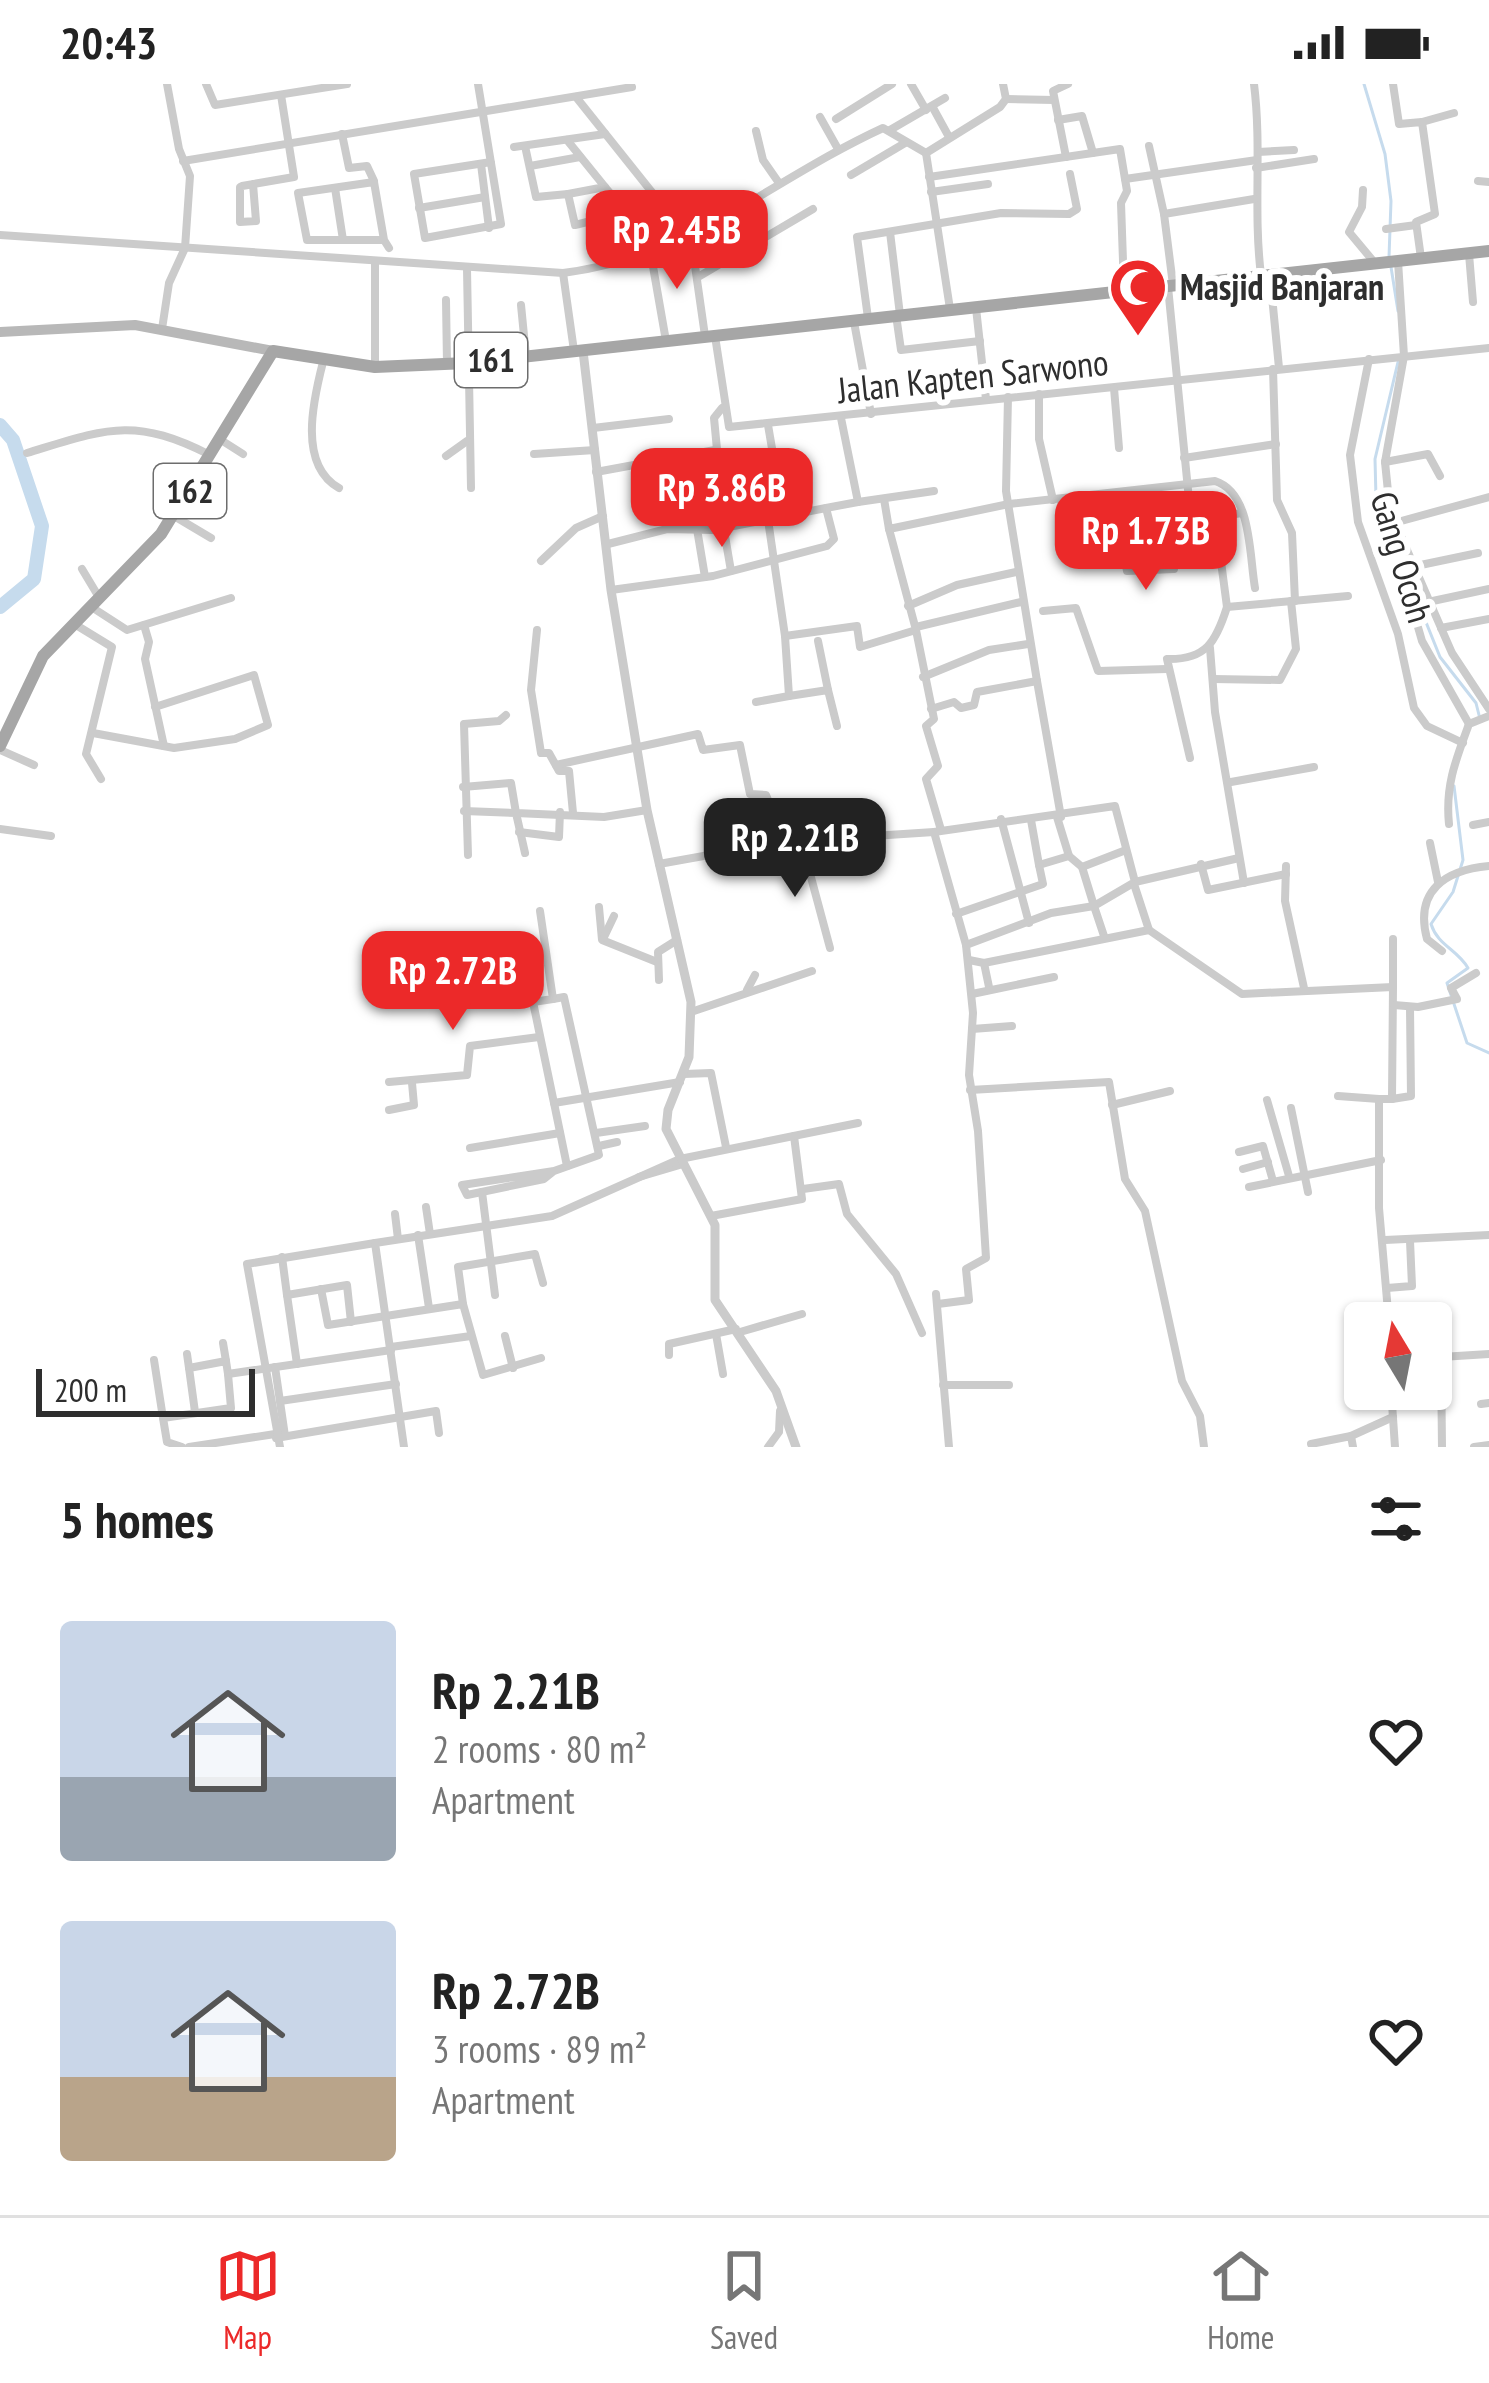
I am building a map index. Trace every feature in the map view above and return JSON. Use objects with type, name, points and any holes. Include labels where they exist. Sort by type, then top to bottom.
[{"type":"main road","name":"161","points":[[0,332],[102,324],[162,329],[323,362],[375,367],[467,363],[1489,251]]},
{"type":"main road","name":"162","points":[[0,748],[36,666],[90,615],[174,516],[273,351]]},
{"type":"street","points":[[162,329],[169,283],[184,248],[190,176],[167,84]]},
{"type":"street","points":[[206,84],[215,105],[281,95],[292,88],[347,84]]},
{"type":"street","points":[[267,84],[269,97]]},
{"type":"street","points":[[478,84],[489,228]]},
{"type":"street","points":[[836,119],[892,84]]},
{"type":"street","points":[[911,84],[949,137]]},
{"type":"street","points":[[1003,84],[1006,99]]},
{"type":"street","points":[[1066,158],[1053,90],[1068,84]]},
{"type":"street","points":[[1213,679],[1281,679],[1295,652],[1292,533],[1277,500],[1276,369],[1254,199],[1254,84]]},
{"type":"street","points":[[1393,84],[1399,124],[1454,113]]},
{"type":"street","points":[[184,161],[582,96],[603,88],[632,87]]},
{"type":"street","points":[[281,95],[307,240],[386,244],[374,182],[367,166],[349,168],[343,134]]},
{"type":"street","points":[[568,194],[578,226],[656,205],[582,96]]},
{"type":"street","points":[[890,130],[945,98]]},
{"type":"street","points":[[926,153],[1006,99],[1054,100]]},
{"type":"street","points":[[1058,120],[1082,116],[1093,153]]},
{"type":"street","points":[[820,117],[838,149]]},
{"type":"street","points":[[1420,257],[1418,218],[1435,214],[1422,122]]},
{"type":"street","points":[[0,235],[563,273],[651,255],[693,236],[838,149],[883,128],[926,153]]},
{"type":"street","points":[[756,131],[763,160],[779,183]]},
{"type":"street","points":[[604,134],[520,147],[537,197],[605,187]]},
{"type":"street","points":[[567,140],[616,200]]},
{"type":"street","points":[[851,175],[905,143]]},
{"type":"street","points":[[1148,146],[1164,214],[1193,540]]},
{"type":"street","points":[[929,177],[1121,149],[1124,290]]},
{"type":"street","points":[[1125,178],[1257,160],[1294,150]]},
{"type":"street","points":[[926,153],[950,309]]},
{"type":"street","points":[[530,166],[580,157]]},
{"type":"street","points":[[1257,160],[1314,159]]},
{"type":"street","points":[[486,163],[501,224],[426,238],[416,172],[486,163]]},
{"type":"street","points":[[872,414],[857,237],[1001,213],[1070,214],[1077,209],[1070,174]]},
{"type":"street","points":[[254,184],[256,221],[240,222],[239,189],[254,184],[294,177]]},
{"type":"street","points":[[298,194],[374,182]]},
{"type":"street","points":[[931,192],[988,184]]},
{"type":"street","points":[[335,188],[344,240]]},
{"type":"street","points":[[1363,190],[1362,206],[1349,232],[1386,261],[1399,356],[1385,462],[1394,523],[1427,602],[1488,714],[1472,722],[1463,743],[1446,797],[1448,824]]},
{"type":"street","points":[[419,208],[485,197]]},
{"type":"street","points":[[1164,214],[1254,199]]},
{"type":"street","points":[[701,276],[813,209]]},
{"type":"street","points":[[1386,229],[1417,225]]},
{"type":"street","points":[[890,232],[901,350],[980,341]]},
{"type":"street","points":[[693,236],[720,409],[715,450],[720,481],[710,502],[713,530]]},
{"type":"street","points":[[1469,252],[1473,302]]},
{"type":"street","points":[[651,255],[666,341]]},
{"type":"street","points":[[375,262],[375,367]]},
{"type":"street","points":[[467,269],[471,488]]},
{"type":"street","points":[[563,273],[593,428],[610,590],[646,810],[691,1012],[682,1078],[666,1121],[674,1165],[711,1216],[718,1245],[715,1300],[728,1332],[779,1397],[796,1447]]},
{"type":"street","points":[[446,300],[447,364]]},
{"type":"street","points":[[521,305],[526,356]]},
{"type":"street","points":[[976,306],[986,399]]},
{"type":"street","name":"Jalan Kapten Sarwono","points":[[771,424],[1489,348]]},
{"type":"street","name":"Gang Ocoh","points":[[1369,359],[1350,455],[1358,522],[1398,634],[1414,709],[1427,726],[1463,743]]},
{"type":"street","points":[[323,362],[313,455],[326,481],[339,488]]},
{"type":"street","points":[[1114,388],[1119,448]]},
{"type":"street","points":[[1039,394],[1039,439],[1065,546],[1134,536],[1128,491]]},
{"type":"street","points":[[1008,397],[1009,504],[1028,644],[1069,856],[1082,867],[1104,936]]},
{"type":"street","points":[[720,409],[728,427],[771,424],[781,501]]},
{"type":"street","points":[[841,418],[858,502]]},
{"type":"street","points":[[593,428],[669,419]]},
{"type":"street","points":[[27,452],[93,433],[141,428],[212,456]]},
{"type":"street","points":[[221,440],[243,454]]},
{"type":"street","points":[[446,456],[469,440]]},
{"type":"street","points":[[1184,458],[1276,444]]},
{"type":"street","points":[[534,454],[595,450]]},
{"type":"street","points":[[596,472],[715,450]]},
{"type":"street","points":[[1385,462],[1427,454],[1440,476]]},
{"type":"street","points":[[761,472],[789,696]]},
{"type":"street","points":[[889,529],[1009,504],[1185,482],[1232,487],[1242,513],[1255,588]]},
{"type":"street","points":[[608,544],[667,529],[713,530],[934,491]]},
{"type":"street","points":[[1394,523],[1489,496]]},
{"type":"street","points":[[884,499],[934,720],[926,726],[938,766],[926,777],[966,945],[972,994],[970,1090],[978,1132],[986,1258],[965,1269],[969,1300],[937,1299],[949,1447]]},
{"type":"street","points":[[610,590],[731,572],[834,543],[826,508]]},
{"type":"street","points":[[1242,513],[1229,515],[1216,537],[1227,607],[1210,648],[1218,732],[1231,782],[1244,883]]},
{"type":"street","points":[[174,516],[211,538]]},
{"type":"street","points":[[541,560],[576,529],[605,516]]},
{"type":"street","points":[[697,529],[705,577]]},
{"type":"street","points":[[725,536],[731,572]]},
{"type":"street","points":[[1121,540],[1130,572],[1174,569],[1175,543],[1216,537]]},
{"type":"street","points":[[1412,567],[1478,553]]},
{"type":"street","points":[[82,569],[90,615],[112,647],[99,682],[96,732],[86,756],[101,779]]},
{"type":"street","points":[[908,606],[957,585],[1016,572]]},
{"type":"street","points":[[1405,582],[1430,659],[1472,722]]},
{"type":"street","points":[[1427,602],[1489,589]]},
{"type":"street","points":[[1227,607],[1348,596]]},
{"type":"street","points":[[90,615],[116,620],[127,630],[231,598]]},
{"type":"street","points":[[784,636],[857,626],[860,647],[1021,602]]},
{"type":"street","points":[[1043,610],[1076,608],[1098,670],[1166,669]]},
{"type":"street","points":[[1441,628],[1489,619]]},
{"type":"street","points":[[144,625],[164,748]]},
{"type":"street","points":[[537,630],[531,701],[541,753],[549,753],[559,771],[569,771],[573,813]]},
{"type":"street","points":[[818,640],[836,726]]},
{"type":"street","points":[[923,677],[989,650],[1028,644]]},
{"type":"street","points":[[1190,758],[1167,659],[1192,659],[1210,648]]},
{"type":"street","points":[[96,732],[164,748],[235,740],[268,723],[254,675],[155,707]]},
{"type":"street","points":[[931,709],[954,702],[961,708],[974,705],[977,692],[1037,681]]},
{"type":"street","points":[[756,702],[828,690]]},
{"type":"street","points":[[468,855],[464,724],[499,721],[506,715]]},
{"type":"street","points":[[556,765],[696,734],[703,750],[740,745],[750,794],[766,795],[781,842]]},
{"type":"street","points":[[0,748],[34,765]]},
{"type":"street","points":[[1231,782],[1313,766]]},
{"type":"street","points":[[463,787],[511,784],[525,853]]},
{"type":"street","points":[[772,810],[840,806],[845,836]]},
{"type":"street","points":[[659,864],[781,842],[938,831],[1115,806],[1122,814],[1126,850],[1149,930],[1241,994],[1393,987]]},
{"type":"street","points":[[464,812],[599,816],[646,810]]},
{"type":"street","points":[[519,832],[559,837],[560,812]]},
{"type":"street","points":[[1001,819],[1029,923]]},
{"type":"street","points":[[956,914],[1043,884],[1031,820]]},
{"type":"street","points":[[1473,825],[1489,822]]},
{"type":"street","points":[[0,829],[51,836]]},
{"type":"street","points":[[801,840],[830,948]]},
{"type":"street","points":[[1430,843],[1438,882],[1424,920],[1427,939],[1442,951]]},
{"type":"street","points":[[1082,867],[1126,850]]},
{"type":"street","points":[[1040,865],[1069,856]]},
{"type":"street","points":[[966,945],[1094,906],[1135,883],[1239,858]]},
{"type":"street","points":[[1202,864],[1208,890],[1286,870],[1285,901],[1304,988]]},
{"type":"street","points":[[1438,882],[1454,871],[1489,866]]},
{"type":"street","points":[[598,907],[602,940]]},
{"type":"street","points":[[540,911],[553,999]]},
{"type":"street","points":[[602,940],[614,916]]},
{"type":"street","points":[[969,960],[984,963],[1149,930]]},
{"type":"street","points":[[1392,1099],[1393,939]]},
{"type":"street","points":[[602,940],[657,962]]},
{"type":"street","points":[[659,980],[657,962],[663,947],[677,940]]},
{"type":"street","points":[[984,963],[989,987]]},
{"type":"street","points":[[691,1012],[812,970]]},
{"type":"street","points":[[1394,1005],[1457,999],[1451,988],[1476,974]]},
{"type":"street","points":[[747,991],[755,975]]},
{"type":"street","points":[[972,994],[1054,977]]},
{"type":"street","points":[[506,1005],[564,997],[599,1155],[554,1171],[462,1184],[465,1194],[482,1192],[544,1179],[554,1171]]},
{"type":"street","points":[[533,1002],[567,1167]]},
{"type":"street","points":[[1338,1096],[1378,1100],[1411,1096],[1410,1007]]},
{"type":"street","points":[[972,1030],[1012,1026]]},
{"type":"street","points":[[389,1082],[469,1074],[470,1046],[539,1037]]},
{"type":"street","points":[[554,1103],[711,1073],[726,1147]]},
{"type":"street","points":[[970,1090],[1109,1082],[1125,1179],[1145,1211],[1182,1382],[1200,1416],[1204,1447]]},
{"type":"street","points":[[388,1110],[414,1105],[412,1083]]},
{"type":"street","points":[[1112,1105],[1170,1091]]},
{"type":"street","points":[[1267,1100],[1289,1176]]},
{"type":"street","points":[[1378,1100],[1388,1302]]},
{"type":"street","points":[[1292,1108],[1308,1192]]},
{"type":"street","points":[[295,1447],[281,1438],[262,1369],[247,1265],[558,1214],[631,1178],[726,1147],[857,1123]]},
{"type":"street","points":[[596,1133],[645,1126]]},
{"type":"street","points":[[470,1148],[560,1133]]},
{"type":"street","points":[[711,1216],[800,1200],[803,1189],[794,1136]]},
{"type":"street","points":[[599,1146],[617,1142]]},
{"type":"street","points":[[1240,1152],[1263,1146],[1273,1181]]},
{"type":"street","points":[[1249,1187],[1381,1160]]},
{"type":"street","points":[[1243,1169],[1268,1162]]},
{"type":"street","points":[[803,1189],[839,1184],[847,1214],[896,1274],[922,1333]]},
{"type":"street","points":[[482,1192],[495,1295]]},
{"type":"street","points":[[426,1207],[430,1234]]},
{"type":"street","points":[[394,1214],[398,1239]]},
{"type":"street","points":[[418,1235],[429,1308]]},
{"type":"street","points":[[1385,1240],[1489,1235]]},
{"type":"street","points":[[1388,1288],[1412,1286],[1410,1240]]},
{"type":"street","points":[[375,1243],[404,1447]]},
{"type":"street","points":[[443,1269],[535,1254],[543,1283]]},
{"type":"street","points":[[282,1257],[297,1364]]},
{"type":"street","points":[[458,1268],[481,1374],[541,1358]]},
{"type":"street","points":[[287,1295],[348,1286],[351,1322]]},
{"type":"street","points":[[320,1288],[326,1324],[463,1304]]},
{"type":"street","points":[[669,1355],[669,1344],[802,1314]]},
{"type":"street","points":[[723,1374],[728,1332]]},
{"type":"street","points":[[228,1374],[471,1336]]},
{"type":"street","points":[[505,1336],[513,1368]]},
{"type":"street","points":[[164,1418],[232,1408],[223,1343]]},
{"type":"street","points":[[187,1354],[195,1412]]},
{"type":"street","points":[[1442,1447],[1441,1357],[1489,1354]]},
{"type":"street","points":[[154,1360],[166,1442],[185,1447],[281,1438],[436,1411],[439,1433]]},
{"type":"street","points":[[190,1368],[226,1361]]},
{"type":"street","points":[[274,1367],[281,1438]]},
{"type":"street","points":[[280,1401],[396,1384]]},
{"type":"street","points":[[943,1385],[1009,1384]]},
{"type":"street","points":[[769,1446],[779,1432],[779,1397]]},
{"type":"street","points":[[1392,1410],[1395,1447]]},
{"type":"street","points":[[1311,1444],[1352,1442],[1393,1417]]},
{"type":"street","points":[[1474,1447],[1489,1445]]},
{"type":"waterway","points":[[1364,84],[1385,154],[1391,201],[1389,257]]},
{"type":"waterway","points":[[1391,267],[1398,311]]},
{"type":"waterway","points":[[1398,362],[1375,459],[1376,498],[1440,657],[1476,703],[1480,719]]},
{"type":"waterway","points":[[0,425],[13,440],[42,526],[34,579],[0,607]]},
{"type":"waterway","points":[[1454,786],[1463,860],[1453,892],[1431,924],[1468,968],[1447,983],[1467,1043],[1489,1053]]},
{"type":"place","name":"Masjid Banjaran","points":[[1138,338]]}]
